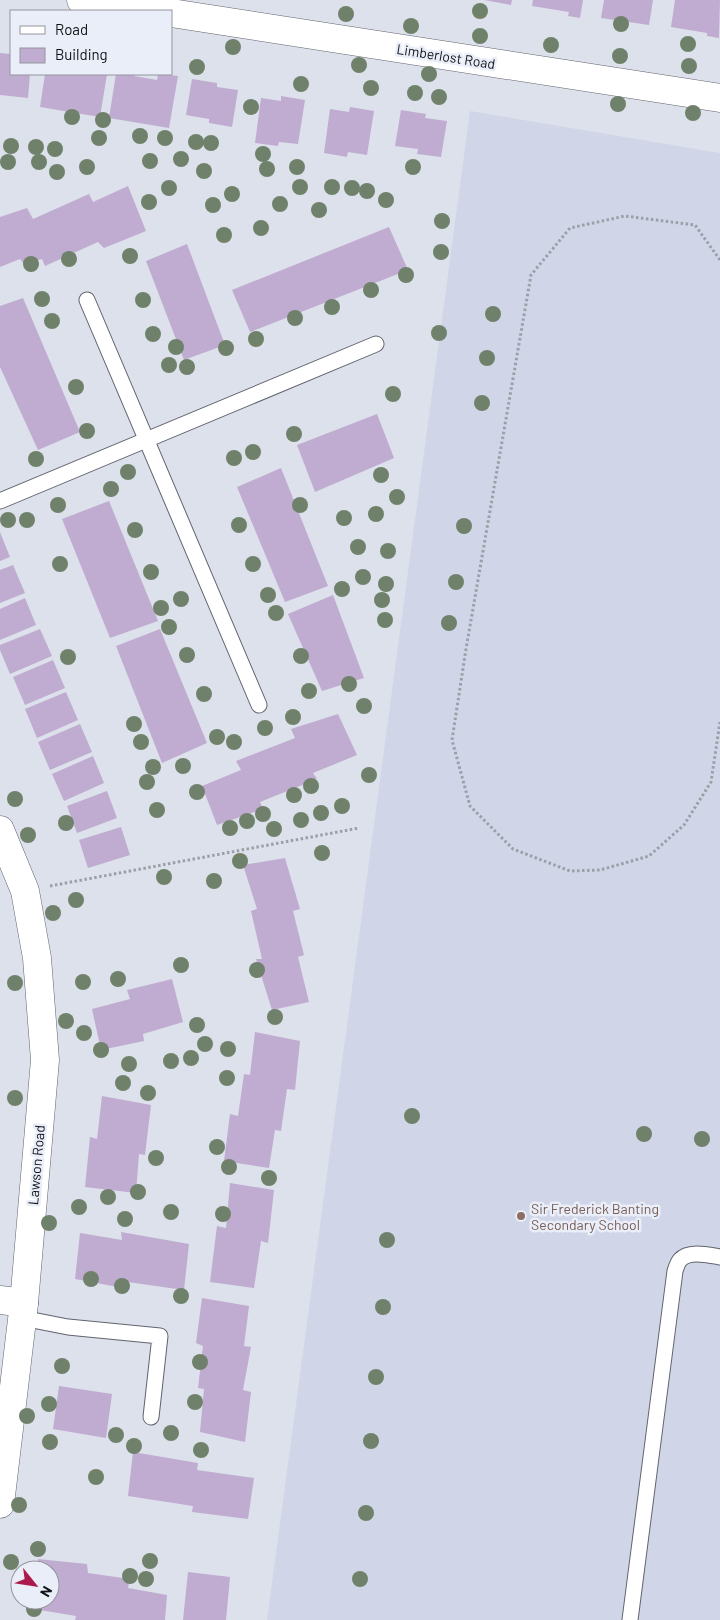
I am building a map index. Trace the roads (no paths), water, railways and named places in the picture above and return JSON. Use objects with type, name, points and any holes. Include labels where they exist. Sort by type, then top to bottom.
[{"type":"street","points":[[81,0],[151,10]]},
{"type":"street","name":"Limberlost Road","points":[[172,13],[720,98]]},
{"type":"street","name":"Lawson Road","points":[[0,830],[25,891],[37,958],[45,1060],[15,1307],[0,1504]]},
{"type":"lane","points":[[87,300],[259,705]]},
{"type":"lane","points":[[0,501],[376,344]]},
{"type":"lane","points":[[630,1620],[675,1271],[679,1260],[687,1256],[700,1254],[720,1257]]},
{"type":"lane","points":[[15,1307],[68,1327],[160,1336],[151,1416]]},
{"type":"place","name":"Sir Frederick Banting Secondary School","points":[[521,1216]]}]
